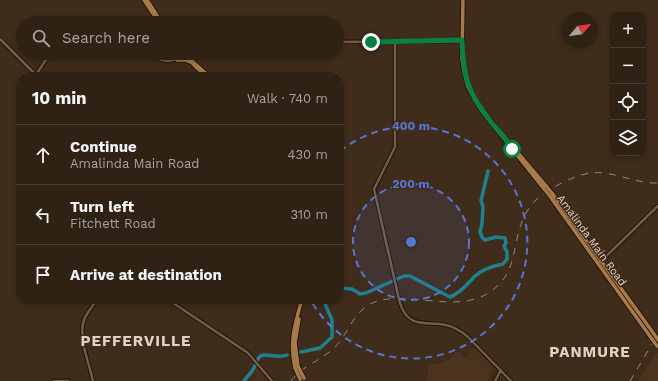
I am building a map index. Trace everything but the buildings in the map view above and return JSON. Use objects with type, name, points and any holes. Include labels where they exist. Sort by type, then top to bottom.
[{"type":"main road","points":[[146,0],[156,16]]},
{"type":"main road","name":"Amalinda Main Road","points":[[463,0],[462,40],[464,71],[472,94],[482,111],[521,156],[546,188],[658,346]]},
{"type":"main road","points":[[187,60],[201,72]]},
{"type":"main road","points":[[191,60],[196,68]]},
{"type":"main road","points":[[192,60],[204,72]]},
{"type":"main road","points":[[302,304],[292,338],[292,347],[297,367],[303,380]]},
{"type":"main road","name":"Amalinda Main Road","points":[[653,337],[658,340]]},
{"type":"street","points":[[0,39],[16,55]]},
{"type":"street","points":[[344,42],[462,40]]},
{"type":"street","points":[[395,41],[395,147],[374,189],[400,303],[404,314],[414,322],[448,326],[461,331],[511,381]]},
{"type":"street","points":[[21,60],[33,72]]},
{"type":"street","points":[[39,72],[46,60]]},
{"type":"street","points":[[600,263],[658,206]]},
{"type":"street","points":[[93,381],[82,331],[86,315],[94,304]]},
{"type":"street","points":[[174,304],[248,353],[272,381]]},
{"type":"street","points":[[495,381],[501,370]]},
{"type":"street","points":[[54,381],[68,381]]},
{"type":"shaded area","points":[[474,348],[493,367],[488,381],[427,381],[428,365],[440,363],[450,359],[458,351],[465,358]]},
{"type":"shaded area","points":[[656,351],[658,354],[658,381],[639,381]]},
{"type":"shaded area","points":[[257,368],[266,381],[254,381],[257,374],[255,370]]},
{"type":"waterway","points":[[344,288],[352,289],[360,294],[366,293],[404,276],[410,276],[450,297],[461,291],[480,272],[503,264],[507,259],[507,252],[504,246],[506,243],[505,238],[496,237],[485,240],[480,232],[483,206],[481,201],[488,171]]},
{"type":"waterway","points":[[301,352],[320,348],[332,337],[332,320],[325,304]]},
{"type":"waterway","points":[[244,381],[253,370],[260,356],[287,355]]},
{"type":"railway","points":[[291,381],[300,371],[323,357],[334,348],[353,321],[367,306],[379,301],[393,299],[440,302],[471,300],[485,295],[496,287],[504,279],[509,269],[524,217],[537,198],[551,189],[573,178],[590,173],[607,173],[649,183],[658,183]]},
{"type":"railway","points":[[630,381],[658,334]]},
{"type":"district","name":"PEFFERVILLE","points":[[136,341]]},
{"type":"district","name":"PANMURE","points":[[590,352]]},
{"type":"route","points":[[371,42],[462,40],[462,59],[468,87],[482,111],[512,149]]}]
